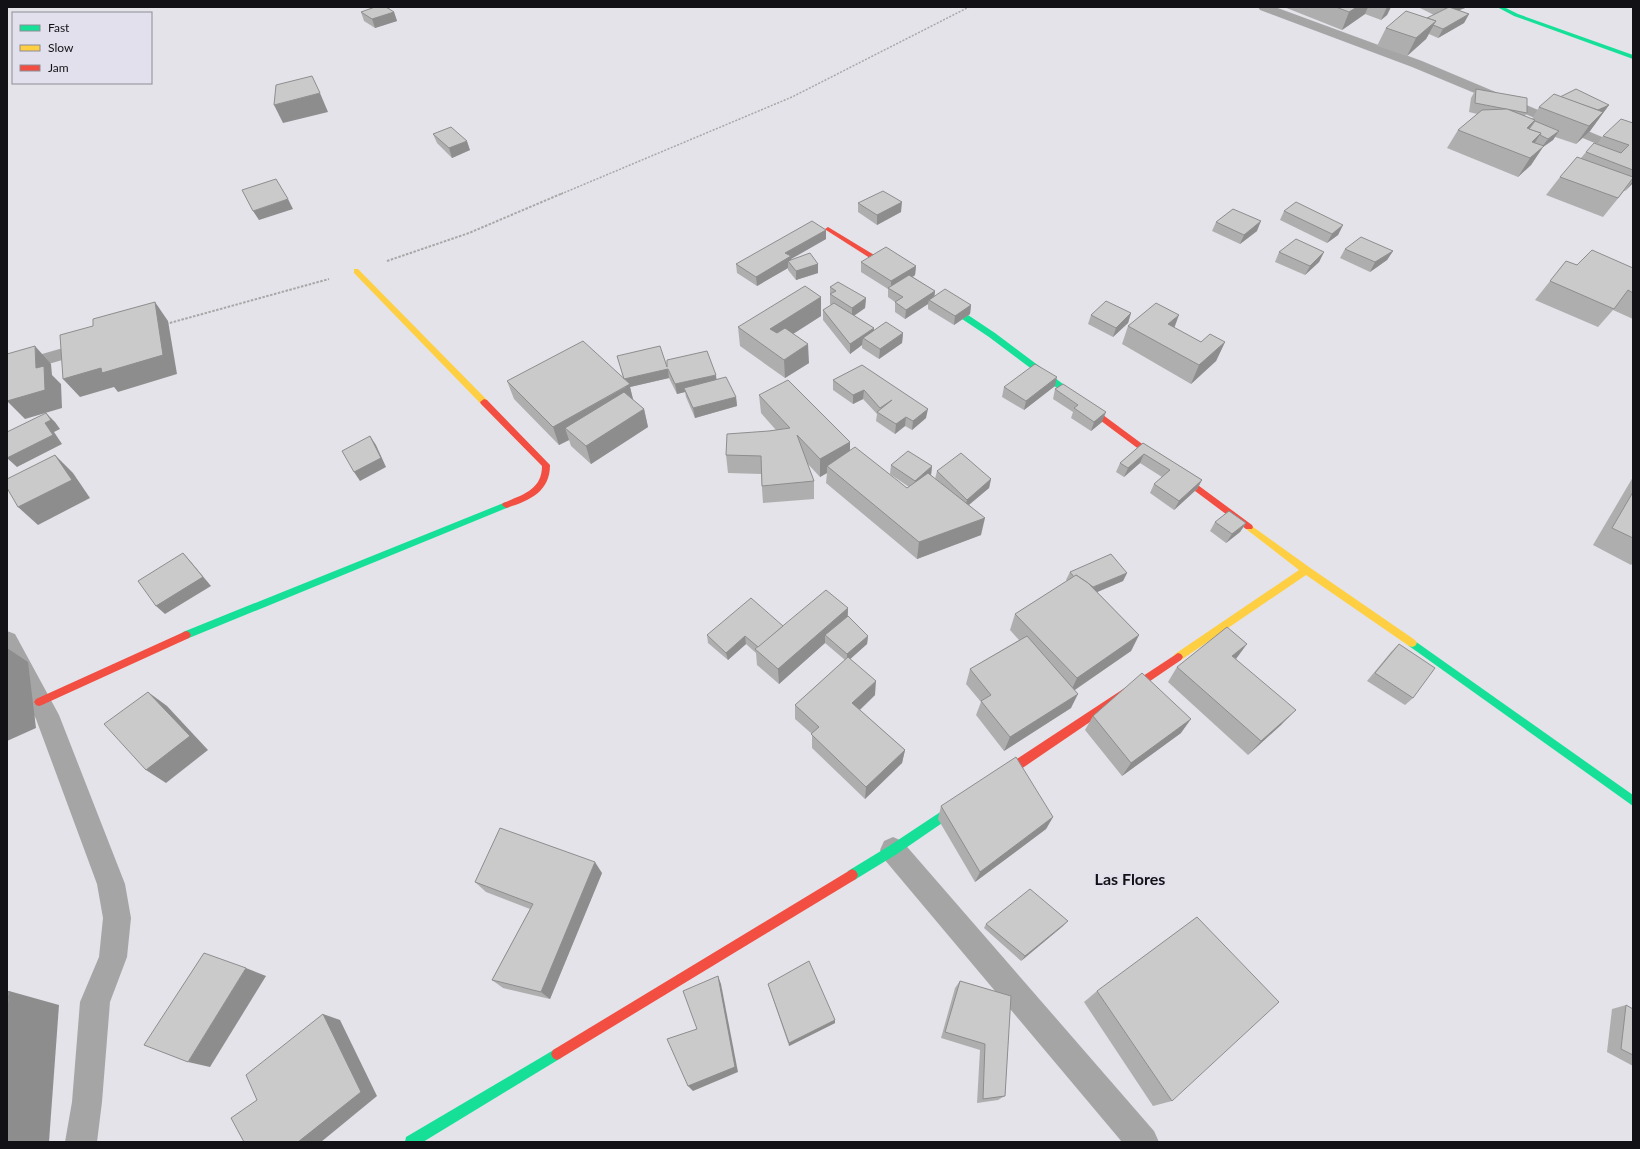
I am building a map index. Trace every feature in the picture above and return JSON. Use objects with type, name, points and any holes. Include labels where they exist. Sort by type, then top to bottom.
[{"type":"street","points":[[1264,7],[1417,64],[1633,155]]},
{"type":"street","points":[[1500,7],[1516,15],[1633,57]]},
{"type":"street","points":[[828,229],[902,276]]},
{"type":"street","points":[[39,702],[164,644],[254,606],[529,496],[542,486],[548,475],[546,465],[356,271]]},
{"type":"street","points":[[934,297],[992,335],[1306,570],[1360,606],[1633,801]]},
{"type":"street","points":[[7,370],[107,341]]},
{"type":"street","points":[[984,788],[1306,570]]},
{"type":"street","points":[[7,641],[47,715],[111,884],[117,918],[113,957],[95,1002],[87,1102],[81,1142]]},
{"type":"street","points":[[411,1142],[892,850],[971,796]]},
{"type":"street","points":[[892,850],[1143,1142]]},
{"type":"path","points":[[160,326],[356,271],[469,233],[792,97],[969,7]]},
{"type":"building","points":[[375,7],[386,7],[394,12],[372,19],[361,12]]},
{"type":"building","points":[[1336,7],[1357,7],[1349,12]]},
{"type":"building","points":[[1449,7],[1469,14],[1443,29],[1433,25],[1436,21],[1427,18]]},
{"type":"building","points":[[1406,11],[1436,21],[1416,38],[1386,28]]},
{"type":"building","points":[[312,76],[320,93],[274,105],[276,85]]},
{"type":"building","points":[[1476,89],[1527,98],[1527,113],[1475,103]]},
{"type":"building","points":[[1576,89],[1609,105],[1598,110],[1560,97]]},
{"type":"building","points":[[1554,94],[1603,112],[1589,126],[1539,107]]},
{"type":"building","points":[[1507,109],[1535,120],[1527,128],[1541,133],[1532,142],[1544,146],[1530,158],[1458,130],[1482,110]]},
{"type":"building","points":[[1621,119],[1633,123],[1633,170],[1586,152],[1594,143],[1621,153],[1629,145],[1603,136]]},
{"type":"building","points":[[1535,121],[1559,131],[1548,139],[1540,135],[1541,133],[1529,129]]},
{"type":"building","points":[[451,127],[467,141],[449,148],[433,134]]},
{"type":"building","points":[[1577,157],[1633,178],[1618,198],[1560,177]]},
{"type":"building","points":[[276,179],[288,199],[253,211],[242,190]]},
{"type":"building","points":[[883,191],[902,202],[877,215],[858,203]]},
{"type":"building","points":[[1296,202],[1343,225],[1332,234],[1284,211]]},
{"type":"building","points":[[1233,209],[1261,221],[1244,235],[1216,222]]},
{"type":"building","points":[[812,221],[826,230],[785,253],[791,256],[756,277],[736,264]]},
{"type":"building","points":[[1361,237],[1393,251],[1375,262],[1345,249]]},
{"type":"building","points":[[1296,239],[1324,252],[1310,266],[1279,252]]},
{"type":"building","points":[[886,247],[916,266],[891,281],[861,262]]},
{"type":"building","points":[[1592,250],[1633,268],[1633,293],[1628,290],[1614,309],[1550,281],[1566,261],[1577,265]]},
{"type":"building","points":[[810,253],[818,264],[796,271],[788,261]]},
{"type":"building","points":[[909,275],[935,291],[906,310],[895,302],[903,297],[888,288]]},
{"type":"building","points":[[838,282],[866,298],[852,308],[830,294],[836,291],[830,287]]},
{"type":"building","points":[[805,286],[821,297],[770,329],[777,333],[785,328],[808,344],[784,360],[738,327]]},
{"type":"building","points":[[945,289],[971,305],[955,316],[929,300]]},
{"type":"building","points":[[1106,301],[1131,313],[1116,328],[1091,315]]},
{"type":"building","points":[[155,302],[163,355],[102,373],[101,368],[63,379],[60,335],[93,326],[93,319]]},
{"type":"building","points":[[834,303],[874,328],[850,344],[823,310]]},
{"type":"building","points":[[1156,303],[1179,315],[1168,324],[1201,342],[1210,334],[1225,342],[1199,365],[1128,326]]},
{"type":"building","points":[[886,322],[903,333],[880,349],[863,338]]},
{"type":"building","points":[[583,341],[630,384],[553,427],[507,381]]},
{"type":"building","points":[[35,346],[36,368],[44,366],[45,390],[7,401],[7,354]]},
{"type":"building","points":[[660,346],[667,367],[667,360],[707,351],[716,375],[675,384],[668,369],[624,379],[617,356]]},
{"type":"building","points":[[1035,364],[1057,377],[1026,401],[1004,387]]},
{"type":"building","points":[[862,365],[928,409],[913,421],[906,417],[896,424],[877,412],[892,400],[880,408],[864,390],[853,395],[833,380]]},
{"type":"building","points":[[726,377],[736,397],[693,408],[684,388]]},
{"type":"building","points":[[788,380],[850,442],[820,459],[797,435],[814,481],[762,486],[761,456],[726,455],[727,434],[790,428],[759,395]]},
{"type":"building","points":[[1063,384],[1106,412],[1094,422],[1074,408],[1078,405],[1055,389]]},
{"type":"building","points":[[624,392],[644,409],[586,446],[565,428]]},
{"type":"building","points":[[46,413],[51,420],[45,423],[53,435],[7,458],[7,432]]},
{"type":"building","points":[[370,436],[381,458],[354,472],[342,451]]},
{"type":"building","points":[[1143,443],[1202,480],[1179,501],[1154,484],[1170,470],[1144,454],[1128,468],[1120,463]]},
{"type":"building","points":[[855,447],[907,488],[928,473],[985,518],[919,542],[827,466]]},
{"type":"building","points":[[908,451],[932,466],[915,481],[891,465]]},
{"type":"building","points":[[961,453],[991,479],[967,500],[937,471]]},
{"type":"building","points":[[55,455],[72,480],[18,507],[7,488],[7,479]]},
{"type":"building","points":[[1633,492],[1633,538],[1612,528]]},
{"type":"building","points":[[1229,511],[1246,523],[1232,534],[1215,522]]},
{"type":"building","points":[[183,553],[203,577],[156,606],[138,581]]},
{"type":"building","points":[[1111,554],[1127,573],[1093,587],[1076,575],[1074,577],[1070,572]]},
{"type":"building","points":[[1076,575],[1088,583],[1139,635],[1077,678],[1015,614]]},
{"type":"building","points":[[826,590],[848,608],[778,669],[755,649]]},
{"type":"building","points":[[751,598],[783,626],[758,647],[745,636],[726,653],[707,635]]},
{"type":"building","points":[[848,616],[868,636],[847,654],[825,635]]},
{"type":"building","points":[[1227,627],[1247,644],[1232,656],[1296,710],[1261,741],[1177,667]]},
{"type":"building","points":[[1027,636],[1078,694],[1010,737],[981,701],[991,695],[970,669]]},
{"type":"building","points":[[1399,644],[1435,668],[1413,698],[1375,673]]},
{"type":"building","points":[[848,657],[876,681],[852,703],[905,750],[866,787],[811,734],[819,727],[795,705]]},
{"type":"building","points":[[1142,673],[1191,719],[1131,763],[1093,716]]},
{"type":"building","points":[[148,692],[190,736],[146,770],[104,724]]},
{"type":"building","points":[[1016,757],[1053,817],[980,872],[941,806]]},
{"type":"building","points":[[500,828],[595,862],[541,992],[492,980],[533,904],[475,882]]},
{"type":"building","points":[[1030,889],[1068,921],[1025,956],[986,924]]},
{"type":"building","points":[[1197,917],[1279,1002],[1172,1101],[1097,991]]},
{"type":"building","points":[[204,953],[246,968],[188,1062],[144,1045]]},
{"type":"building","points":[[809,961],[835,1020],[789,1043],[768,984]]},
{"type":"building","points":[[718,976],[735,1067],[688,1086],[667,1039],[697,1029],[683,991]]},
{"type":"building","points":[[960,981],[1011,996],[1005,1096],[983,1099],[985,1044],[945,1032]]},
{"type":"building","points":[[9,991],[7,1015],[7,994]]},
{"type":"building","points":[[1626,1005],[1633,1009],[1633,1055],[1621,1049]]},
{"type":"building","points":[[323,1014],[361,1092],[298,1142],[244,1142],[231,1118],[257,1100],[246,1075]]},
{"type":"traffic: fast","points":[[1500,7],[1516,15],[1633,57]]},
{"type":"traffic: fast","points":[[941,301],[992,335],[1080,401]]},
{"type":"traffic: fast","points":[[186,635],[506,505]]},
{"type":"traffic: fast","points":[[1412,643],[1633,801]]},
{"type":"traffic: fast","points":[[852,875],[893,850],[963,802]]},
{"type":"traffic: fast","points":[[411,1142],[557,1054]]},
{"type":"traffic: slow","points":[[356,271],[484,402]]},
{"type":"traffic: slow","points":[[1249,527],[1306,570],[1412,643]]},
{"type":"traffic: slow","points":[[1178,657],[1306,570]]},
{"type":"traffic: jam","points":[[828,229],[897,272]]},
{"type":"traffic: jam","points":[[1080,401],[1249,527]]},
{"type":"traffic: jam","points":[[484,402],[546,465],[546,474],[540,487],[521,499],[506,505]]},
{"type":"traffic: jam","points":[[39,702],[186,635]]},
{"type":"traffic: jam","points":[[995,780],[1178,657]]},
{"type":"traffic: jam","points":[[557,1054],[852,875]]},
{"type":"district","name":"Las Flores","points":[[1130,878]]}]
